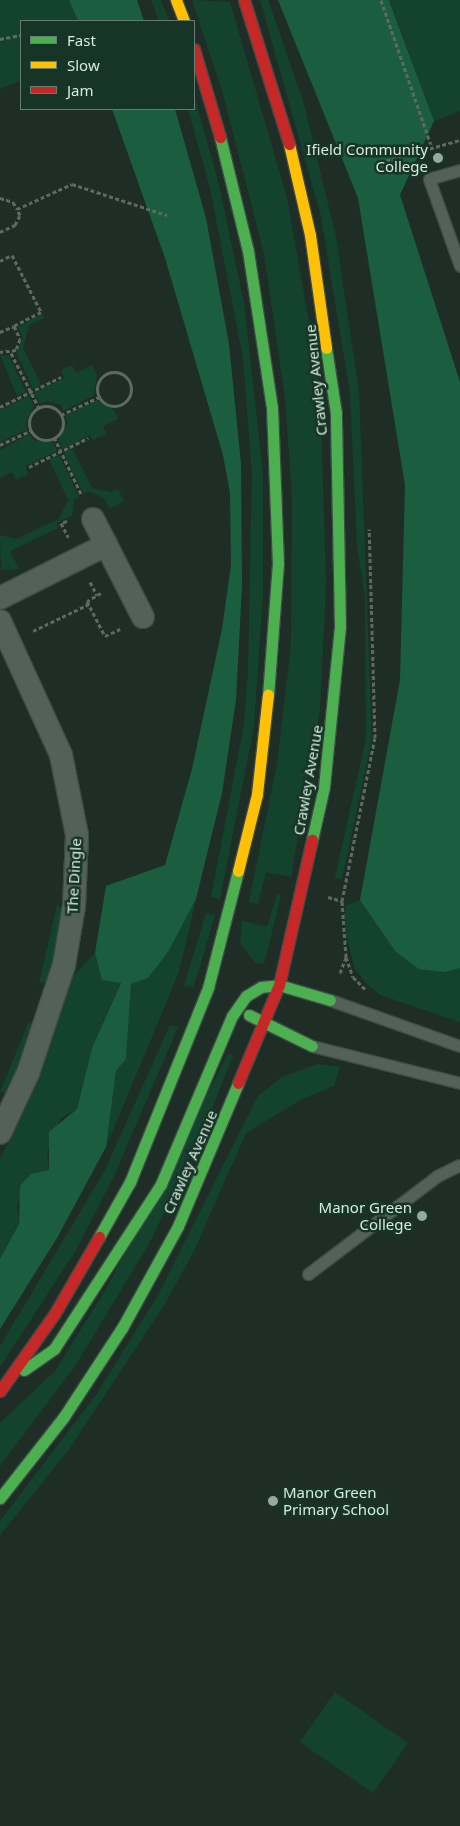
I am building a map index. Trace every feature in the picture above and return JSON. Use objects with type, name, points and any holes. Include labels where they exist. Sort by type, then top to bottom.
[{"type":"main road","points":[[176,0],[184,20]]},
{"type":"main road","name":"Crawley Avenue","points":[[0,1498],[62,1418],[122,1328],[178,1226],[240,1083],[279,985],[324,787],[336,700],[341,570],[336,422],[310,234],[292,158],[244,0]]},
{"type":"main road","points":[[0,1391],[90,1256],[130,1182],[190,1040],[220,947],[258,794],[276,639],[276,484],[272,408],[250,260],[230,169],[195,52]]},
{"type":"main road","points":[[220,947],[225,977]]},
{"type":"main road","points":[[8,1381],[54,1349],[134,1228],[184,1138],[238,1006],[261,987],[279,985],[330,1000]]},
{"type":"main road","points":[[231,995],[238,1006],[264,1025],[312,1046]]},
{"type":"main road","points":[[282,1049],[312,1046]]},
{"type":"main road","points":[[240,1083],[264,1061]]},
{"type":"street","points":[[93,519],[144,617]]},
{"type":"street","points":[[0,598],[106,545]]},
{"type":"street","name":"The Dingle","points":[[0,621],[61,755],[76,816],[77,875],[64,965],[28,1074],[0,1133]]},
{"type":"lane","points":[[460,170],[429,179],[460,266]]},
{"type":"lane","points":[[330,1000],[460,1046]]},
{"type":"lane","points":[[312,1046],[460,1083]]},
{"type":"lane","points":[[308,1274],[437,1176],[460,1165]]},
{"type":"path","points":[[381,0],[432,148]]},
{"type":"path","points":[[0,39],[20,35]]},
{"type":"path","points":[[386,161],[460,140]]},
{"type":"path","points":[[17,209],[72,184],[167,215]]},
{"type":"path","points":[[0,198],[14,202],[20,215],[15,225],[0,232]]},
{"type":"path","points":[[0,261],[12,255],[41,312],[0,332]]},
{"type":"path","points":[[11,352],[20,339],[14,326]]},
{"type":"path","points":[[0,352],[11,352]]},
{"type":"path","points":[[11,352],[39,408]]},
{"type":"path","points":[[113,371],[125,375],[132,388],[127,401],[114,407],[99,396],[100,378],[113,371]]},
{"type":"path","points":[[0,406],[61,377]]},
{"type":"path","points":[[61,415],[99,396]]},
{"type":"path","points":[[46,404],[61,415],[65,422],[60,434],[41,439],[32,430],[28,424],[39,408],[46,404]]},
{"type":"path","points":[[0,445],[32,430]]},
{"type":"path","points":[[54,437],[83,498]]},
{"type":"path","points":[[29,467],[88,438]]},
{"type":"path","points":[[10,642],[89,604]]},
{"type":"green space","points":[[0,0],[69,0],[78,20],[20,20],[20,80],[0,89]]},
{"type":"green space","points":[[69,0],[137,0],[144,20],[78,20]]},
{"type":"green space","points":[[151,0],[161,0],[169,20],[159,20]]},
{"type":"green space","points":[[192,0],[230,2],[287,198],[320,385],[326,585],[320,710],[291,877],[266,872],[258,904],[249,902],[277,764],[291,646],[292,497],[285,397],[264,254],[223,94]]},
{"type":"green space","points":[[260,0],[268,0],[304,104],[336,237],[359,393],[372,739],[342,879],[335,878],[366,739],[365,597],[357,546],[350,393],[321,216]]},
{"type":"green space","points":[[278,0],[389,0],[434,121],[400,195],[460,382],[460,968],[445,972],[419,969],[395,951],[360,900],[400,680],[405,485],[358,198]]},
{"type":"green space","points":[[390,0],[460,0],[460,111],[434,121]]},
{"type":"green space","points":[[195,99],[219,185],[244,303],[263,473],[263,593],[254,726],[220,899],[211,897],[244,725],[248,671],[252,474],[243,358],[210,188],[188,110],[195,110]]},
{"type":"green space","points":[[112,110],[175,110],[206,218],[229,344],[241,464],[242,585],[236,700],[222,793],[196,899],[168,952],[148,978],[131,984],[126,1059],[116,1071],[106,1147],[57,1238],[0,1329],[0,1259],[19,1224],[20,1186],[31,1174],[49,1170],[49,1132],[77,1109],[92,1048],[121,983],[102,980],[95,953],[106,886],[165,865],[192,769],[222,629],[231,565],[230,493],[223,455],[165,258]]},
{"type":"green space","points":[[42,314],[44,318],[29,325],[23,348],[41,385],[33,389],[16,352],[23,338],[18,327]]},
{"type":"green space","points":[[0,355],[9,356],[26,392],[17,396]]},
{"type":"green space","points":[[72,365],[76,373],[92,365],[97,375],[94,395],[63,411],[61,405],[47,401],[40,404],[34,393],[65,378],[61,370]]},
{"type":"green space","points":[[29,396],[34,406],[25,424],[28,429],[0,442],[0,410]]},
{"type":"green space","points":[[97,400],[114,410],[118,419],[103,426],[106,434],[93,440],[90,435],[62,449],[58,439],[68,422],[65,416]]},
{"type":"green space","points":[[30,434],[33,440],[53,442],[57,451],[25,466],[28,474],[16,480],[12,472],[0,478],[0,450]]},
{"type":"green space","points":[[72,448],[92,488],[111,492],[118,489],[124,501],[109,509],[104,498],[90,491],[84,494],[63,452]]},
{"type":"green space","points":[[59,455],[79,497],[74,500],[72,515],[57,523],[58,528],[10,551],[19,569],[1,570],[0,535],[16,539],[59,519],[68,500],[49,459]]},
{"type":"green space","points":[[277,895],[281,895],[264,964],[254,962],[240,942],[242,921],[267,927]]},
{"type":"green space","points":[[196,899],[179,972],[106,1147],[116,1071],[126,1059],[131,983],[148,978],[168,952]]},
{"type":"green space","points":[[360,900],[395,951],[445,972],[460,968],[460,1022],[380,995],[367,984],[355,969],[346,934],[345,906]]},
{"type":"green space","points":[[57,905],[64,911],[59,939],[47,982],[39,984]]},
{"type":"green space","points":[[206,913],[215,915],[198,973],[193,987],[184,986]]},
{"type":"green space","points":[[95,953],[102,979],[121,982],[92,1048],[77,1109],[61,1118],[47,1152],[49,1170],[31,1175],[17,1205],[19,1224],[0,1259],[0,1159],[25,1109],[71,978]]},
{"type":"green space","points":[[29,1021],[34,1026],[9,1092],[0,1092]]},
{"type":"green space","points":[[170,1025],[178,1027],[114,1176],[76,1250],[0,1367],[0,1346],[104,1172]]},
{"type":"green space","points":[[228,1054],[233,1055],[206,1124],[149,1244],[75,1366],[0,1466],[0,1423],[55,1371],[105,1291]]},
{"type":"green space","points":[[317,1064],[340,1067],[334,1086],[302,1099],[246,1133],[193,1253],[164,1305],[70,1448],[0,1535],[0,1521],[96,1395],[157,1297],[258,1096],[282,1077]]},
{"type":"green space","points":[[335,1692],[408,1743],[373,1793],[300,1742]]},
{"type":"traffic: fast","points":[[220,137],[248,251],[272,408],[278,563],[268,695]]},
{"type":"traffic: fast","points":[[312,840],[324,787],[340,627],[336,413],[326,348]]},
{"type":"traffic: fast","points":[[99,1237],[130,1182],[208,988],[238,871]]},
{"type":"traffic: fast","points":[[24,1370],[54,1349],[161,1184],[232,1016],[246,996],[261,987],[279,985],[330,1000]]},
{"type":"traffic: fast","points":[[249,1015],[312,1046]]},
{"type":"traffic: fast","points":[[0,1498],[63,1418],[122,1328],[178,1226],[238,1083]]},
{"type":"traffic: slow","points":[[176,0],[184,20]]},
{"type":"traffic: slow","points":[[289,144],[310,235],[326,348]]},
{"type":"traffic: slow","points":[[238,871],[257,794],[268,695]]},
{"type":"traffic: jam","points":[[244,0],[289,144]]},
{"type":"traffic: jam","points":[[195,52],[220,137]]},
{"type":"traffic: jam","points":[[238,1083],[279,985],[312,840]]},
{"type":"traffic: jam","points":[[0,1391],[55,1313],[99,1237]]},
{"type":"place","name":"Ifield Community College","points":[[438,158]]},
{"type":"place","name":"Manor Green College","points":[[422,1216]]},
{"type":"place","name":"Manor Green Primary School","points":[[273,1501]]}]
